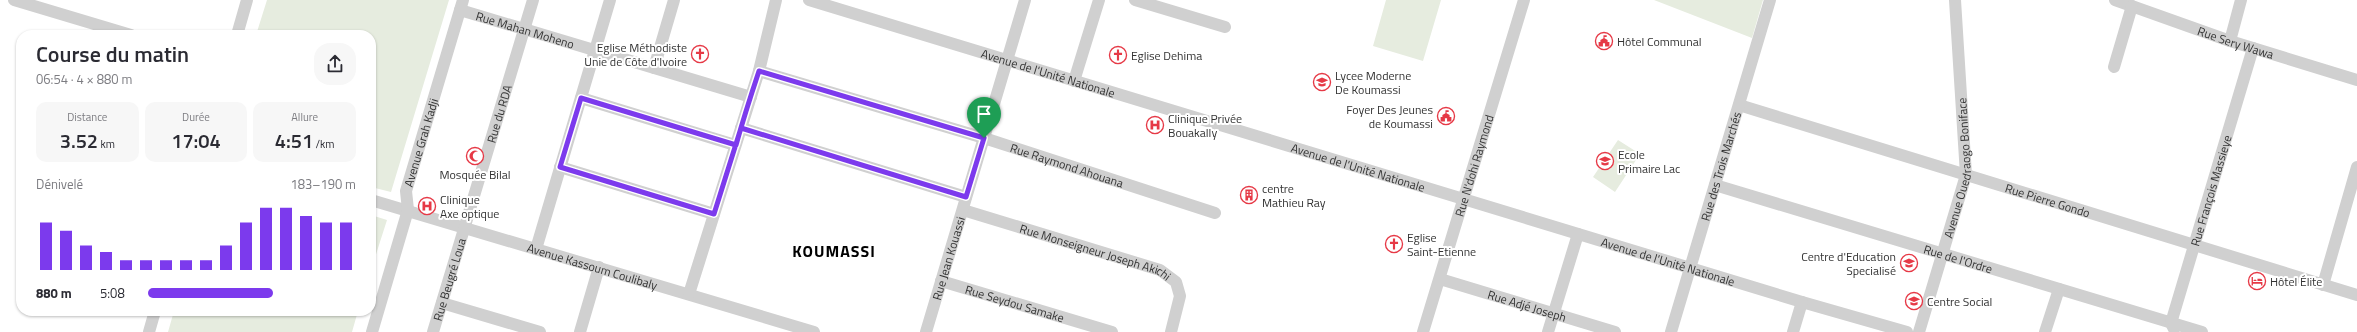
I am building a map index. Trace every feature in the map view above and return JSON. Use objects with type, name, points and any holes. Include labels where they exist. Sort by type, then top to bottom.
[{"type":"street","points":[[14,0],[114,30]]},
{"type":"street","points":[[238,30],[247,0]]},
{"type":"street","name":"Rue du RDA","points":[[465,227],[533,0]]},
{"type":"street","points":[[536,249],[610,0]]},
{"type":"street","points":[[654,68],[674,0]]},
{"type":"street","points":[[689,294],[759,71],[776,0]]},
{"type":"street","name":"Avenue de l'Unité Nationale","points":[[809,0],[1802,302],[1907,332]]},
{"type":"street","name":"Rue Jean Kouassi","points":[[926,332],[1026,0]]},
{"type":"street","points":[[1074,81],[1099,0]]},
{"type":"street","points":[[1135,0],[1225,27]]},
{"type":"street","name":"Rue N'dohi Raymond","points":[[1423,332],[1524,0]]},
{"type":"street","name":"Rue des Trois Marchés","points":[[1671,332],[1770,0]]},
{"type":"street","name":"Avenue Ouedraogo Boniface","points":[[1918,332],[1966,176],[1955,0]]},
{"type":"street","name":"Rue Sery Wawa","points":[[2115,0],[2230,41],[2357,80]]},
{"type":"street","points":[[2230,41],[2241,0]]},
{"type":"street","name":"Rue Mahan Moheno","points":[[461,5],[524,29],[751,97]]},
{"type":"street","name":"Avenue Grah Kadji","points":[[372,332],[408,210],[406,191],[461,5]]},
{"type":"street","points":[[2114,67],[2132,6]]},
{"type":"street","name":"Rue François Massieye","points":[[2173,327],[2194,246],[2253,48]]},
{"type":"street","name":"Rue Raymond Ahouana","points":[[759,71],[984,138],[1215,213]]},
{"type":"street","points":[[581,98],[736,145]]},
{"type":"street","name":"Rue Pierre Gondo","points":[[1739,105],[2357,295]]},
{"type":"street","points":[[741,128],[966,197]]},
{"type":"street","points":[[560,167],[714,214]]},
{"type":"street","points":[[2323,285],[2357,167]]},
{"type":"street","name":"Rue de l'Ordre","points":[[1715,185],[2059,289],[2173,327],[2202,332]]},
{"type":"street","name":"Avenue Kassoum Coulibaly","points":[[376,201],[814,332]]},
{"type":"street","name":"Rue Monseigneur Joseph Akichi","points":[[962,210],[1160,270],[1176,282],[1180,296],[1171,332]]},
{"type":"street","name":"Rue Beugré Loua","points":[[433,332],[465,227]]},
{"type":"street","points":[[1548,332],[1578,234]]},
{"type":"street","points":[[580,332],[599,267]]},
{"type":"street","name":"Rue Adjé Joseph","points":[[1440,279],[1615,332]]},
{"type":"street","name":"Rue Seydou Samake","points":[[941,281],[1112,332]]},
{"type":"street","points":[[2045,332],[2059,289]]},
{"type":"street","points":[[1793,332],[1802,302]]},
{"type":"street","points":[[442,303],[540,332]]},
{"type":"street","points":[[148,332],[153,316]]},
{"type":"shaded area","points":[[267,0],[449,0],[391,192],[376,188],[376,30],[258,30]]},
{"type":"shaded area","points":[[1386,0],[1441,0],[1423,61],[1373,46]]},
{"type":"shaded area","points":[[1654,0],[1763,0],[1752,38]]},
{"type":"shaded area","points":[[1618,140],[1640,154],[1615,192],[1593,177]]},
{"type":"shaded area","points":[[376,217],[387,220],[376,254]]},
{"type":"shaded area","points":[[173,316],[357,316],[352,332],[168,332]]},
{"type":"place","name":"Hôtel Communal","points":[[1604,41]]},
{"type":"place","name":"Eglise Méthodiste Unie de Côte d'Ivoire","points":[[700,54]]},
{"type":"place","name":"Eglise Dehima","points":[[1118,55]]},
{"type":"place","name":"Lycee Moderne De Koumassi","points":[[1322,82]]},
{"type":"place","name":"Foyer Des Jeunes de Koumassi","points":[[1446,116]]},
{"type":"place","name":"Clinique Privée Bouakally","points":[[1155,125]]},
{"type":"place","name":"Mosquée Bilal","points":[[475,156]]},
{"type":"place","name":"Ecole Primaire Lac","points":[[1605,161]]},
{"type":"place","name":"centre Mathieu Ray","points":[[1249,195]]},
{"type":"place","name":"Clinique Axe optique","points":[[427,206]]},
{"type":"place","name":"Eglise Saint-Etienne","points":[[1394,244]]},
{"type":"place","name":"Centre d'Education Specialisé","points":[[1909,263]]},
{"type":"place","name":"Hôtel Élite","points":[[2257,281]]},
{"type":"place","name":"Centre Social","points":[[1914,301]]},
{"type":"district","name":"KOUMASSI","points":[[834,251]]},
{"type":"route","points":[[984,138],[759,71],[741,128],[736,145],[581,98],[560,167],[714,214],[736,145],[741,128],[966,197],[984,138]]}]
